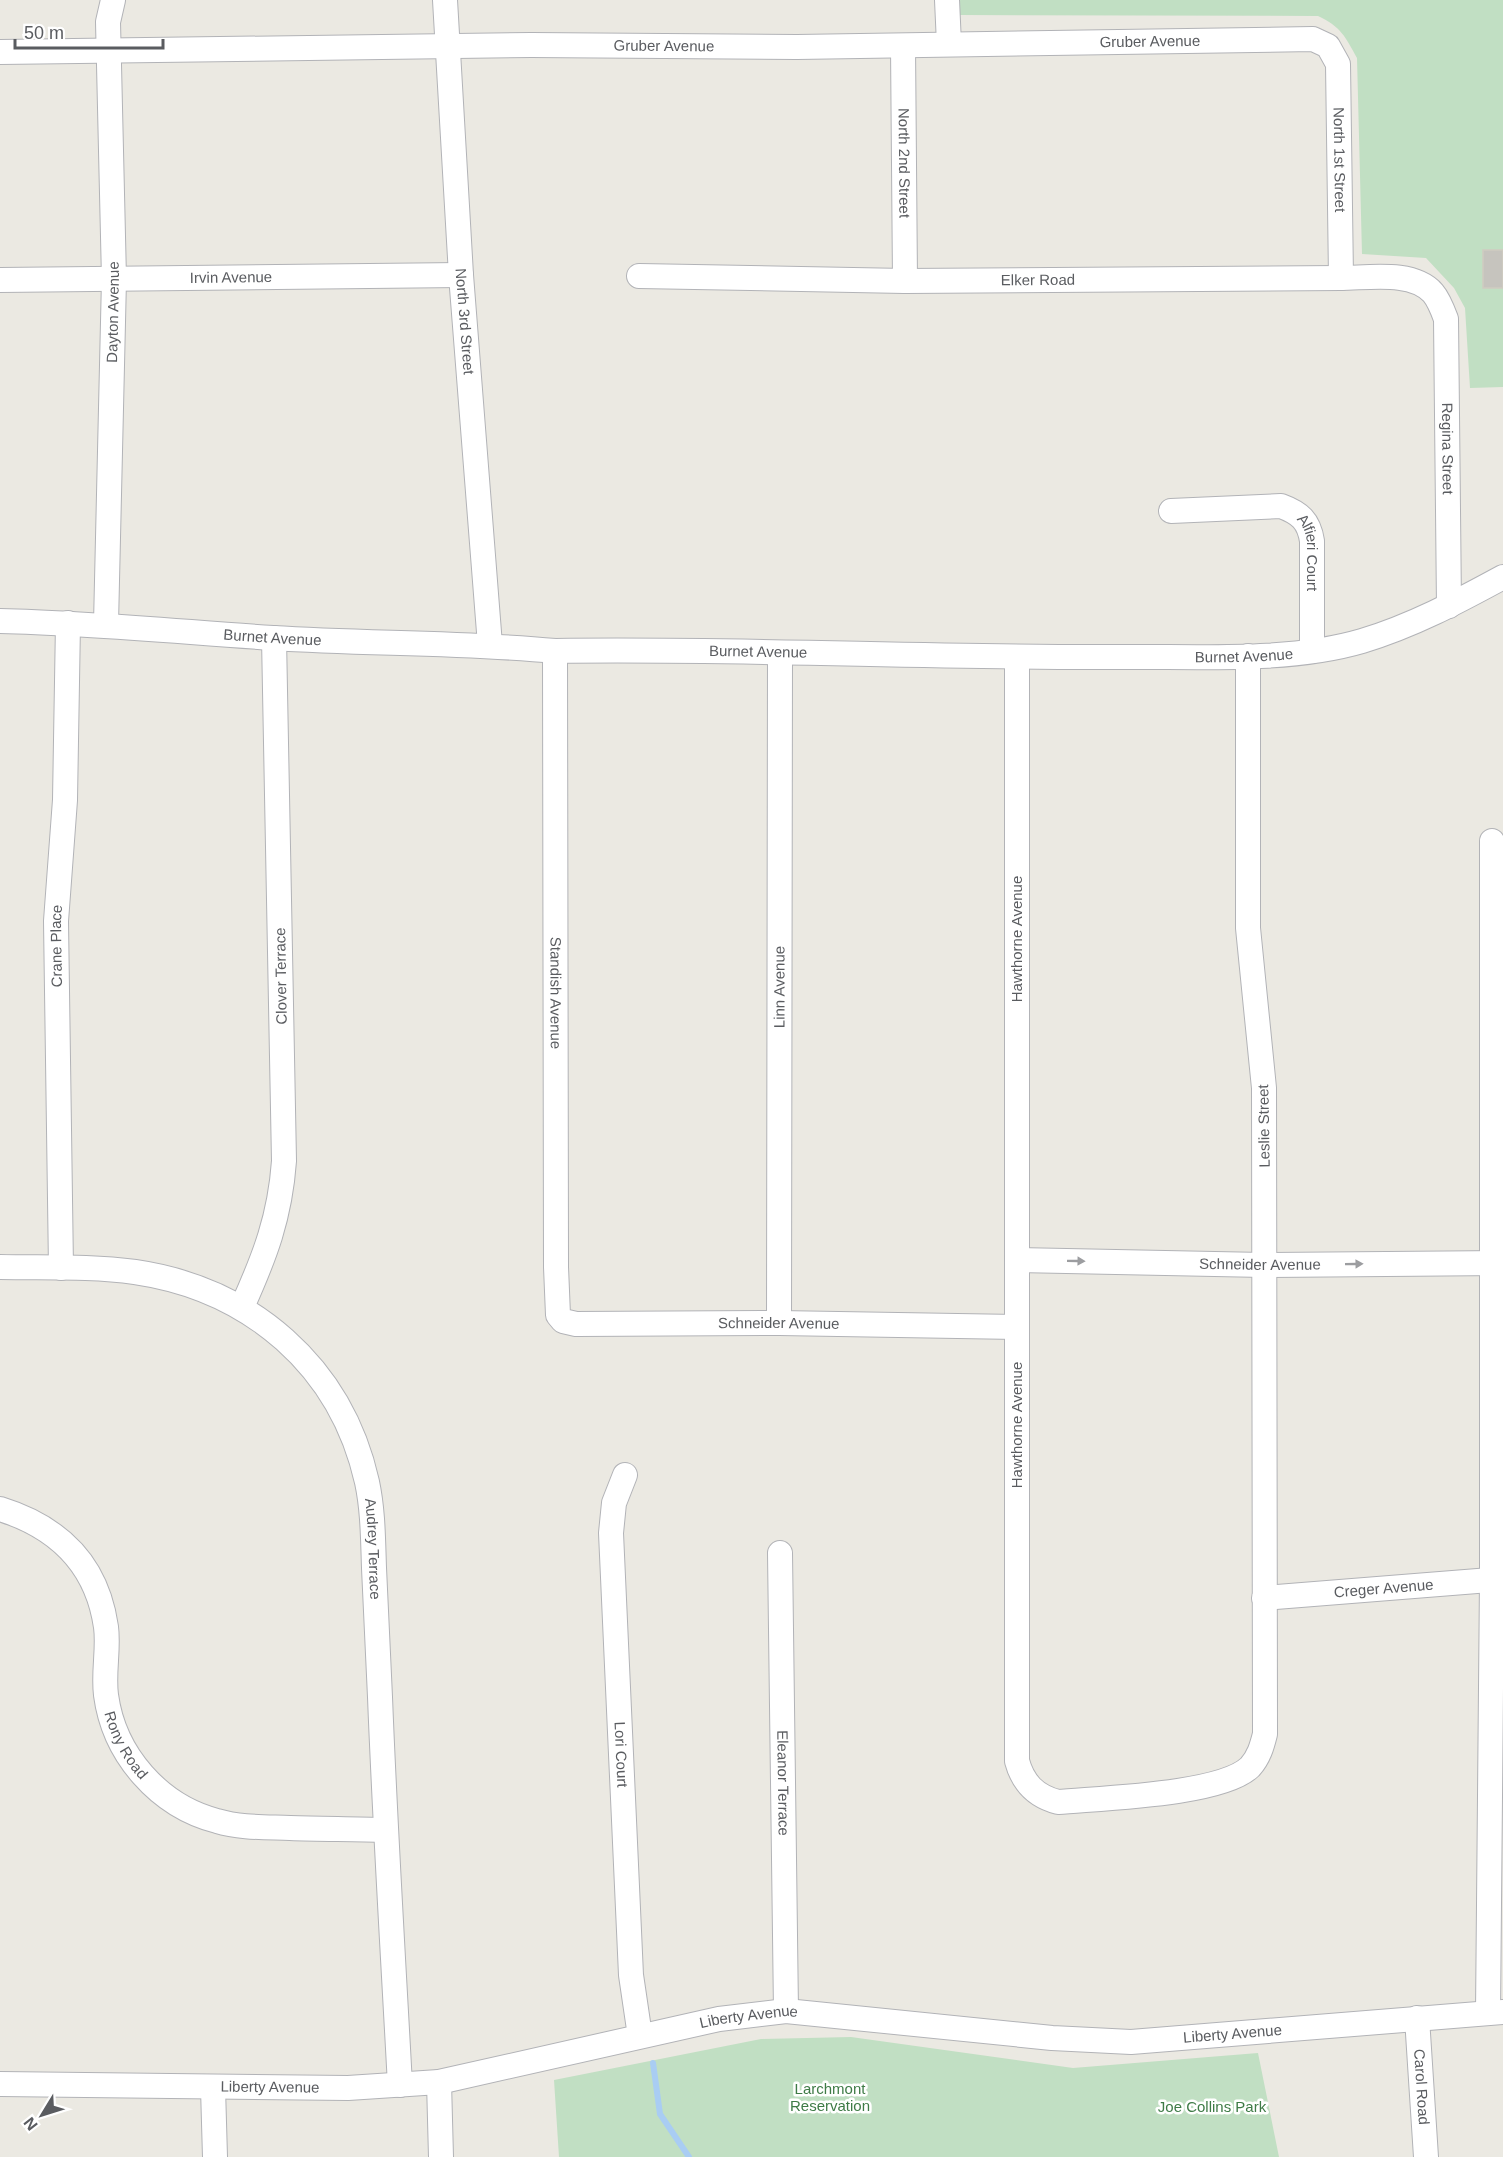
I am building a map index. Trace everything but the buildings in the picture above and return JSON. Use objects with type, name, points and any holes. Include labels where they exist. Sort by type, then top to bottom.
[{"type":"street","name":"Dayton Avenue","points":[[106,624],[114,279],[108,22],[113,0]]},
{"type":"street","name":"North 3rd Street","points":[[445,0],[461,275],[489,645]]},
{"type":"street","points":[[947,0],[949,44]]},
{"type":"street","name":"Gruber Avenue","points":[[0,52],[903,46],[1313,39],[1328,46]]},
{"type":"street","name":"North 2nd Street","points":[[903,46],[905,281]]},
{"type":"street","name":"North 1st Street","points":[[1328,46],[1338,64],[1341,278]]},
{"type":"street","name":"Irvin Avenue","points":[[0,280],[461,275]]},
{"type":"street","name":"Elker Road","points":[[639,276],[905,281],[1407,279],[1422,284],[1433,293]]},
{"type":"street","name":"Regina Street","points":[[1433,293],[1446,319],[1449,606]]},
{"type":"street","name":"Alfieri Court","points":[[1172,512],[1281,506],[1297,512],[1310,529],[1312,541],[1312,651]]},
{"type":"street","name":"Burnet Avenue","points":[[0,621],[106,624],[274,638],[489,645],[555,651],[1017,657],[1248,656],[1312,651],[1361,642],[1411,624],[1503,577]]},
{"type":"street","name":"Crane Place","points":[[61,1268],[56,921],[65,800],[68,623]]},
{"type":"street","name":"Clover Terrace","points":[[242,1307],[272,1237],[279,1211],[284,1161],[274,638]]},
{"type":"street","name":"Standish Avenue","points":[[555,651],[556,1267],[558,1315],[563,1321],[576,1324]]},
{"type":"street","name":"Linn Avenue","points":[[779,1323],[780,653]]},
{"type":"street","name":"Leslie Street","points":[[1248,656],[1248,928],[1264,1088],[1264,1598]]},
{"type":"street","name":"Hawthorne Avenue","points":[[1017,657],[1017,1761],[1021,1776],[1027,1784],[1043,1798],[1058,1802],[1214,1785],[1232,1779],[1250,1767],[1260,1753],[1265,1734],[1264,1598]]},
{"type":"street","points":[[1492,841],[1497,1037],[1496,2013]]},
{"type":"street","name":"Schneider Avenue","points":[[1017,1260],[1264,1265],[1497,1263]]},
{"type":"street","name":"Audrey Terrace","points":[[0,1268],[99,1268],[164,1278],[194,1286],[242,1307],[282,1337],[321,1379],[350,1428],[362,1464],[372,1511],[385,1830],[400,2085]]},
{"type":"street","name":"Schneider Avenue","points":[[576,1324],[779,1323],[1017,1327]]},
{"type":"street","name":"Lori Court","points":[[625,1475],[614,1503],[611,1533],[631,1975],[640,2036]]},
{"type":"street","name":"Rony Road","points":[[0,1509],[32,1520],[61,1540],[80,1561],[95,1586],[106,1627],[105,1681],[112,1720],[128,1756],[160,1792],[201,1816],[232,1825],[385,1830]]},
{"type":"street","name":"Eleanor Terrace","points":[[780,1552],[786,2011]]},
{"type":"street","name":"Creger Avenue","points":[[1264,1598],[1498,1579]]},
{"type":"street","name":"Liberty Avenue","points":[[0,2085],[348,2088],[439,2082],[719,2019],[786,2011],[1052,2038],[1131,2042],[1496,2013]]},
{"type":"street","name":"Carol Road","points":[[1417,2018],[1426,2157]]},
{"type":"street","points":[[439,2082],[441,2157]]},
{"type":"street","points":[[213,2088],[215,2157]]},
{"type":"green space","points":[[959,0],[1503,0],[1503,387],[1470,388],[1465,308],[1454,288],[1426,258],[1362,254],[1357,58],[1345,38],[1332,24],[1318,16],[960,15]]},
{"type":"green space","name":"Larchmont Reservation","points":[[851,2037],[1073,2068],[1258,2053],[1279,2157],[559,2157],[554,2080],[761,2039]]},
{"type":"waterway","points":[[653,2063],[660,2114],[689,2157]]},
{"type":"park label","name":"Joe Collins Park","points":[[1212,2107]]}]
